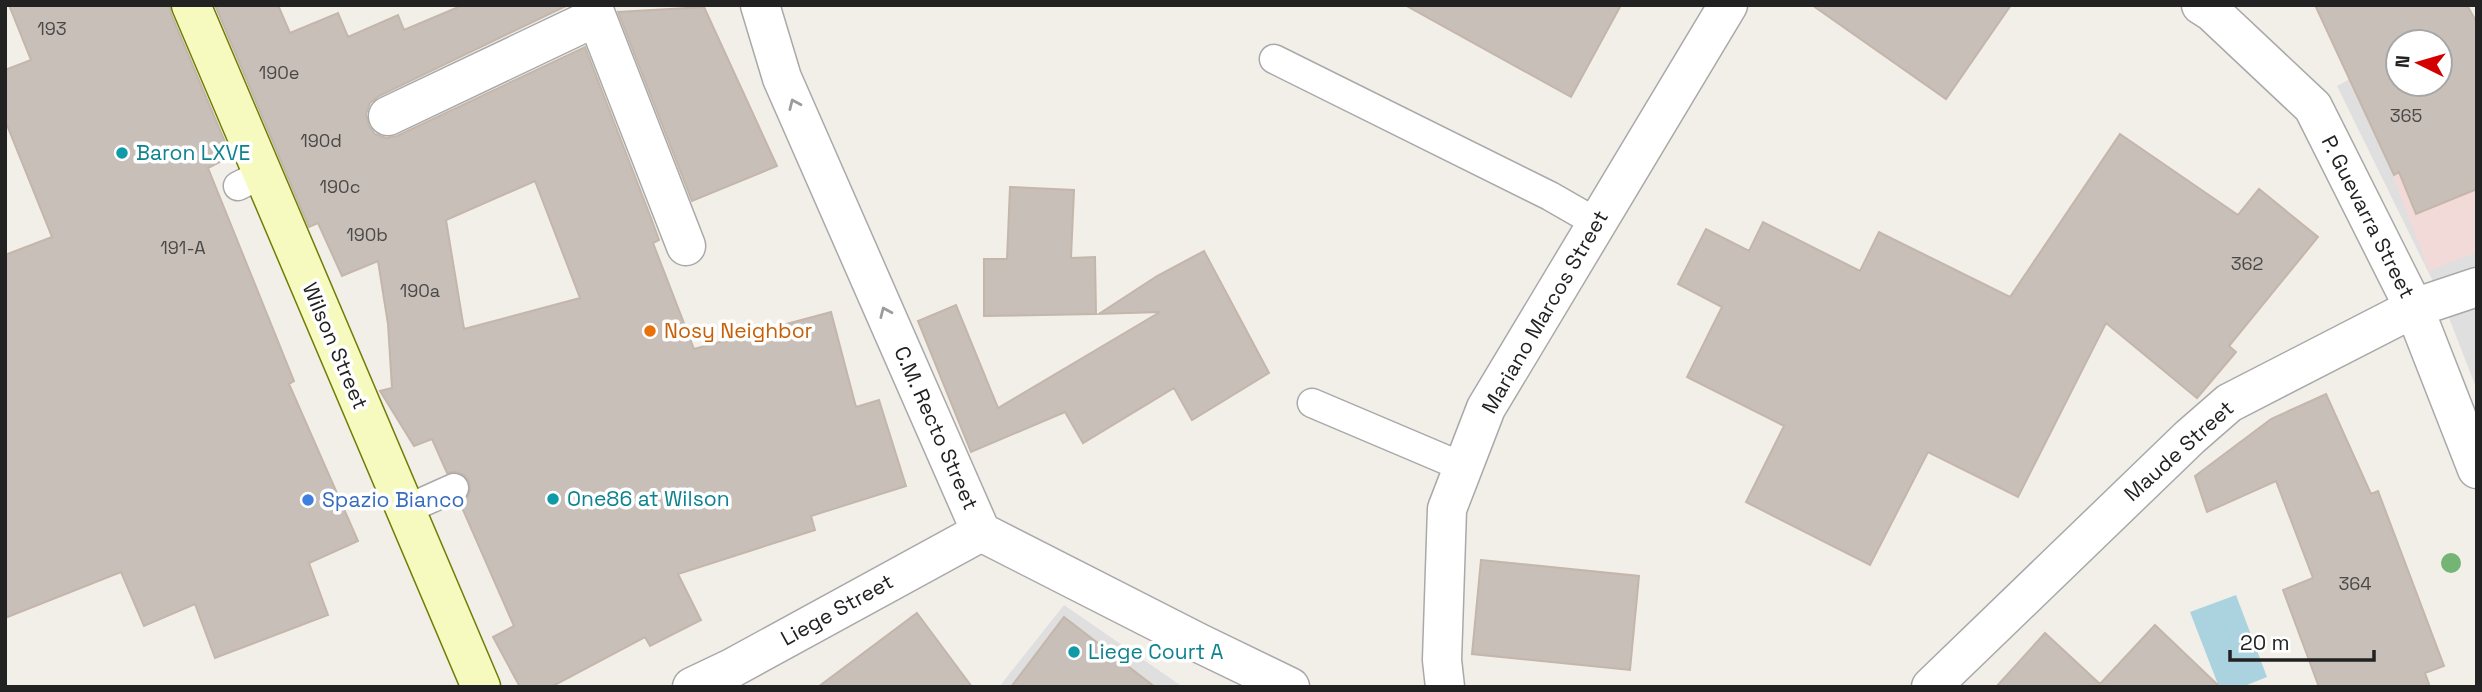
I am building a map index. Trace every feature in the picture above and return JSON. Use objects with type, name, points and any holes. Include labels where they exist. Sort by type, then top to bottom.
[{"type":"main road","name":"Wilson Street","points":[[187,16],[250,180],[405,510],[481,687]]},
{"type":"street","name":"C.M. Recto Street","points":[[760,5],[782,78],[981,532],[1290,687]]},
{"type":"street","name":"Mariano Marcos Street","points":[[1445,687],[1443,660],[1447,509],[1486,408],[1728,5]]},
{"type":"street","name":"P. Guevarra Street","points":[[2201,5],[2212,12],[2313,107],[2414,308],[2477,469]]},
{"type":"street","points":[[388,116],[594,11],[686,246]]},
{"type":"street","name":"Maude Street","points":[[1931,687],[2190,437],[2230,403],[2414,308],[2477,286]]},
{"type":"street","name":"Liege Street","points":[[692,687],[732,668],[981,532]]},
{"type":"lane","points":[[1274,59],[1550,196],[1597,223]]},
{"type":"lane","points":[[1312,404],[1463,467]]},
{"type":"lane","points":[[405,510],[454,488]]},
{"type":"shaded area","points":[[2477,18],[2477,390],[2442,300],[2337,86],[2384,60],[2384,98],[2454,98],[2454,28],[2450,28]]},
{"type":"shaded area","points":[[2477,143],[2477,252],[2429,271],[2393,176]]},
{"type":"shaded area","name":"Liege Court A","points":[[1064,605],[1183,687],[999,687]]},
{"type":"water","points":[[2236,595],[2267,677],[2242,687],[2219,687],[2190,612]]},
{"type":"building","points":[[9,5],[170,5],[171,14],[231,156],[208,168],[294,381],[289,384],[358,541],[309,563],[328,615],[215,658],[195,604],[144,626],[121,572],[5,618],[5,255],[52,237],[5,120],[5,70],[31,60]]},
{"type":"building","points":[[215,5],[278,5],[290,33],[338,13],[348,37],[398,15],[404,30],[463,5],[568,5],[379,96],[370,103],[366,114],[369,126],[375,134],[386,138],[397,136],[585,47],[659,240],[653,243],[694,349],[831,312],[856,407],[879,400],[906,486],[811,516],[815,530],[678,574],[701,620],[650,646],[645,637],[551,687],[520,687],[493,637],[514,626],[460,503],[467,498],[469,481],[456,472],[447,473],[432,439],[414,446],[380,391],[392,388],[388,324],[378,261],[342,276],[318,223],[309,227]],"holes":[[[535,181],[580,298],[464,329],[446,220]]]},
{"type":"building","points":[[1405,5],[1621,5],[1571,97]]},
{"type":"building","points":[[1812,5],[2011,5],[1946,99]]},
{"type":"building","points":[[2315,5],[2467,5],[2477,23],[2477,189],[2416,214],[2399,172],[2394,175]]},
{"type":"building","points":[[704,7],[777,166],[692,201],[618,12]]},
{"type":"building","points":[[2120,134],[2238,215],[2259,189],[2318,237],[2229,346],[2236,352],[2197,398],[2106,323],[2018,497],[1928,452],[1870,565],[1746,502],[1784,426],[1687,377],[1722,307],[1678,284],[1706,229],[1749,251],[1763,222],[1860,271],[1879,232],[2010,297]]},
{"type":"building","points":[[1010,187],[1074,190],[1071,258],[1095,257],[1096,314],[984,316],[984,259],[1007,259]]},
{"type":"building","points":[[1204,251],[1269,373],[1192,420],[1174,388],[1083,443],[1065,412],[971,452],[918,321],[956,305],[998,408],[1160,312],[1099,314],[1157,276]]},
{"type":"building","points":[[2326,394],[2371,494],[2378,491],[2444,666],[2425,673],[2430,687],[2319,687],[2283,590],[2313,578],[2276,481],[2207,512],[2195,476],[2271,419]]},
{"type":"building","points":[[1481,560],[1639,576],[1630,670],[1472,654]]},
{"type":"building","points":[[917,613],[972,687],[818,687]]},
{"type":"building","name":"Liege Court A","points":[[1064,617],[1155,687],[1011,687]]},
{"type":"building","points":[[2155,625],[2220,687],[1996,687],[2045,633],[2100,684]]},
{"type":"place","name":"Baron LXVE","points":[[122,153]]},
{"type":"place","name":"Nosy Neighbor","points":[[650,331]]},
{"type":"place","name":"One86 at Wilson","points":[[553,499]]},
{"type":"place","name":"Spazio Bianco","points":[[308,500]]},
{"type":"place","name":"Liege Court A","points":[[1074,652]]}]
